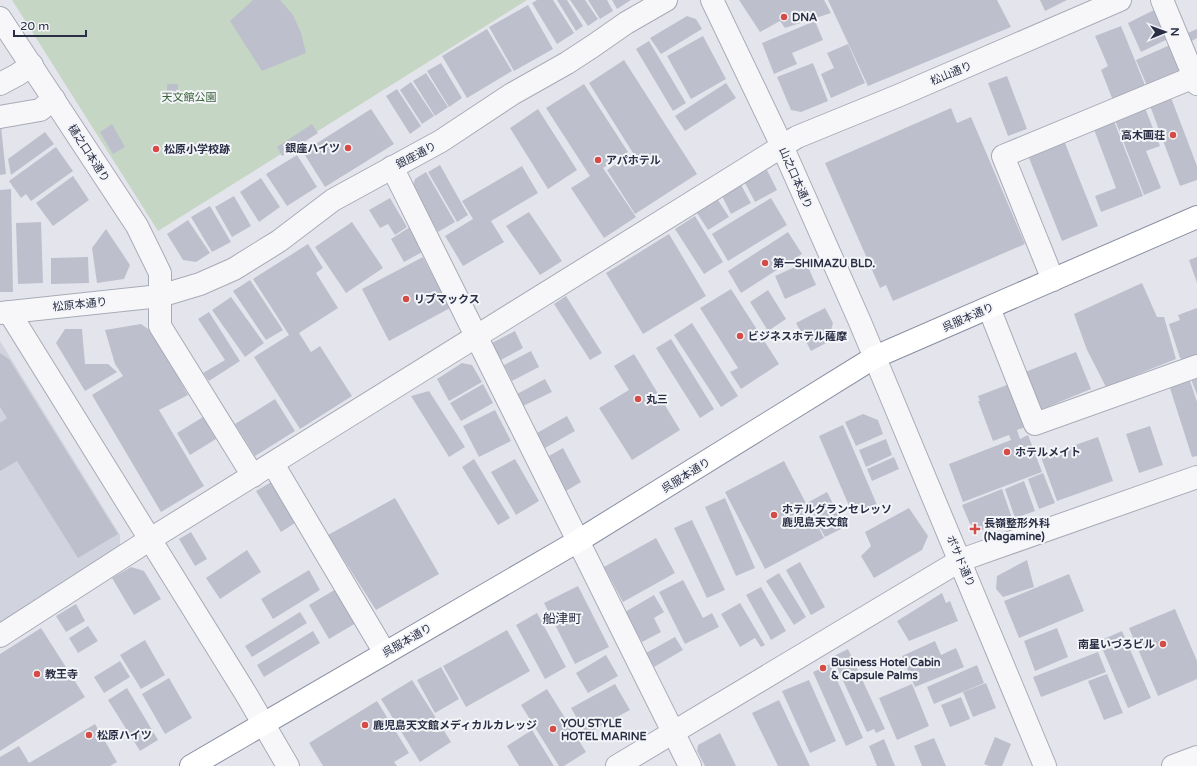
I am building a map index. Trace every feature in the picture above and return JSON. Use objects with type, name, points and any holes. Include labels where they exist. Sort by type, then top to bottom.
[{"type":"highway","name":"呉服本通り","points":[[191,766],[578,541],[875,357],[1197,217]]},
{"type":"street","name":"銀座通り","points":[[160,296],[200,284],[234,269],[279,241],[333,200],[441,141],[512,94],[566,63],[626,23],[666,0]]},
{"type":"street","name":"山之口本通り","points":[[712,0],[782,146],[875,357]]},
{"type":"street","name":"松山通り","points":[[0,636],[149,540],[797,137],[907,92],[1120,0]]},
{"type":"street","points":[[1053,280],[1003,156],[1195,81],[1162,0]]},
{"type":"street","name":"樋之口本通り","points":[[0,18],[137,226],[160,273],[160,326],[253,476]]},
{"type":"street","points":[[0,84],[32,65]]},
{"type":"street","points":[[0,117],[40,110],[54,99]]},
{"type":"street","points":[[392,168],[690,766]]},
{"type":"street","name":"松原本通り","points":[[5,313],[160,296]]},
{"type":"street","points":[[989,308],[1035,424],[1197,366]]},
{"type":"street","points":[[5,313],[264,724],[288,766]]},
{"type":"street","name":"ボサド通り","points":[[875,357],[1045,766]]},
{"type":"street","points":[[273,464],[385,653]]},
{"type":"street","points":[[617,766],[960,560],[1197,477]]},
{"type":"street","points":[[1173,766],[1197,757]]},
{"type":"shaded area","points":[[0,341],[120,535],[120,545],[0,625]]},
{"type":"green space","name":"天文館公園","points":[[12,0],[527,0],[158,231]]},
{"type":"building","points":[[253,0],[280,0],[293,15],[301,33],[306,53],[262,71],[230,21]]},
{"type":"building","points":[[537,0],[553,0],[574,33],[557,44],[532,3]]},
{"type":"building","points":[[557,0],[567,0],[583,26],[576,31]]},
{"type":"building","points":[[570,0],[585,0],[598,19],[588,26]]},
{"type":"building","points":[[588,0],[607,0],[613,11],[600,19]]},
{"type":"building","points":[[612,0],[631,0],[617,9]]},
{"type":"building","name":"DNA","points":[[739,0],[824,0],[831,13],[785,28],[780,21],[760,32]]},
{"type":"building","points":[[828,0],[997,0],[1011,27],[868,86]]},
{"type":"building","points":[[1040,0],[1067,0],[1045,11]]},
{"type":"building","points":[[528,5],[553,49],[514,71],[489,27]]},
{"type":"building","points":[[1156,9],[1170,38],[1141,52],[1128,23]]},
{"type":"building","points":[[687,16],[696,19],[702,29],[661,54],[650,38]]},
{"type":"building","points":[[815,21],[823,40],[792,53],[797,64],[774,74],[762,43]]},
{"type":"building","points":[[1121,26],[1147,90],[1114,103],[1101,70],[1108,66],[1095,36]]},
{"type":"building","points":[[487,29],[512,71],[467,98],[442,56]]},
{"type":"building","points":[[1197,29],[1197,38],[1188,43],[1183,35]]},
{"type":"building","points":[[703,36],[726,79],[691,99],[667,56]]},
{"type":"building","points":[[649,41],[686,103],[673,111],[636,49]]},
{"type":"building","points":[[848,44],[865,83],[831,98],[821,74],[834,68],[827,53]]},
{"type":"building","points":[[1170,45],[1182,73],[1148,88],[1136,60]]},
{"type":"building","points":[[624,60],[697,174],[635,214],[607,170],[633,153],[589,83]]},
{"type":"building","points":[[441,63],[462,98],[449,107],[427,71]]},
{"type":"building","points":[[813,63],[828,101],[801,112],[791,110],[777,77]]},
{"type":"building","points":[[426,73],[448,107],[435,116],[413,81]]},
{"type":"building","points":[[1007,76],[1027,129],[1008,136],[988,83]]},
{"type":"building","points":[[411,82],[434,116],[422,124],[400,90]]},
{"type":"building","points":[[726,83],[736,98],[685,131],[675,116]]},
{"type":"building","points":[[167,84],[178,84],[178,96],[167,95]]},
{"type":"building","name":"アパホテル","points":[[584,84],[628,152],[603,168],[636,217],[604,238],[571,188],[590,176],[546,108]]},
{"type":"building","points":[[397,89],[421,126],[410,134],[386,96]]},
{"type":"building","name":"高木画荘","points":[[1170,95],[1197,166],[1197,180],[1180,186],[1149,103]]},
{"type":"building","points":[[951,108],[957,123],[971,117],[1025,244],[893,301],[886,285],[880,288],[825,163]]},
{"type":"building","points":[[1145,108],[1160,146],[1146,151],[1161,188],[1144,195],[1115,120]]},
{"type":"building","name":"銀座ハイツ","points":[[371,109],[394,144],[325,187],[303,152]]},
{"type":"building","points":[[538,109],[577,170],[548,189],[510,128]]},
{"type":"building","points":[[1112,116],[1143,196],[1101,212],[1095,196],[1116,188],[1092,124]]},
{"type":"building","points":[[112,124],[125,147],[113,154],[100,132]]},
{"type":"building","points":[[312,124],[318,133],[282,156],[277,147]]},
{"type":"building","points":[[0,126],[6,174],[0,175]]},
{"type":"building","points":[[45,132],[54,144],[11,175],[8,159]]},
{"type":"building","points":[[1063,138],[1098,226],[1062,241],[1027,153]]},
{"type":"building","points":[[56,147],[73,171],[31,201],[26,194],[21,198],[9,181]]},
{"type":"building","points":[[297,155],[317,187],[287,206],[266,174]]},
{"type":"building","points":[[440,165],[468,215],[457,222],[428,172]]},
{"type":"building","points":[[522,166],[538,193],[491,221],[504,242],[463,266],[445,236],[473,219],[462,201]]},
{"type":"building","points":[[767,170],[777,190],[755,202],[745,183]]},
{"type":"building","points":[[426,172],[455,222],[438,232],[412,188],[415,179]]},
{"type":"building","points":[[73,176],[89,200],[53,226],[36,203]]},
{"type":"building","points":[[261,178],[280,207],[259,222],[240,192]]},
{"type":"building","points":[[741,185],[751,203],[731,214],[722,196]]},
{"type":"building","points":[[11,189],[13,292],[0,292],[0,190]]},
{"type":"building","points":[[234,196],[251,226],[232,237],[215,207]]},
{"type":"building","points":[[390,198],[407,227],[395,235],[388,224],[380,228],[369,210]]},
{"type":"building","points":[[771,198],[787,225],[728,261],[712,234]]},
{"type":"building","points":[[718,200],[729,217],[708,230],[697,213]]},
{"type":"building","points":[[210,206],[231,242],[212,252],[191,217]]},
{"type":"building","points":[[529,212],[562,261],[540,275],[506,226]]},
{"type":"building","points":[[695,216],[723,262],[704,274],[675,229]]},
{"type":"building","points":[[188,220],[210,253],[196,262],[183,260],[167,234]]},
{"type":"building","points":[[41,222],[43,283],[18,284],[16,223]]},
{"type":"building","points":[[352,222],[383,268],[346,293],[315,247]]},
{"type":"building","points":[[410,227],[424,251],[404,262],[391,239]]},
{"type":"building","points":[[106,229],[130,265],[124,279],[97,283],[92,248]]},
{"type":"building","name":"第一SHIMAZU BLD.","points":[[788,232],[802,254],[741,293],[728,271]]},
{"type":"building","points":[[669,234],[706,296],[643,334],[606,273]]},
{"type":"building","points":[[308,244],[323,268],[316,273],[338,308],[299,333],[311,352],[320,346],[352,396],[300,429],[254,357],[289,335],[253,279]]},
{"type":"building","points":[[88,257],[89,283],[51,284],[51,258]]},
{"type":"building","name":"リブマックス","points":[[423,257],[450,308],[389,341],[362,289]]},
{"type":"building","points":[[1197,257],[1197,283],[1189,260]]},
{"type":"building","points":[[806,262],[816,285],[785,299],[775,276]]},
{"type":"building","points":[[250,280],[283,330],[266,340],[233,291]]},
{"type":"building","points":[[1142,283],[1157,317],[1164,317],[1176,359],[1106,387],[1087,350],[1074,314]]},
{"type":"building","name":"ビジネスホテル薩摩","points":[[731,289],[779,364],[741,389],[730,372],[738,368],[700,308]]},
{"type":"building","points":[[768,290],[786,319],[768,331],[750,302]]},
{"type":"building","points":[[566,296],[602,353],[590,360],[554,304]]},
{"type":"building","points":[[231,297],[264,343],[245,357],[212,310]]},
{"type":"building","points":[[825,308],[833,323],[828,342],[811,351],[796,323]]},
{"type":"building","points":[[1197,308],[1197,356],[1185,360],[1180,358],[1169,324],[1180,320],[1178,315]]},
{"type":"building","points":[[209,312],[240,361],[209,381],[203,373],[225,360],[198,319]]},
{"type":"building","points":[[692,323],[738,396],[721,407],[674,335]]},
{"type":"building","points":[[141,324],[154,333],[188,395],[159,410],[204,486],[161,512],[92,395],[123,376],[115,364],[105,330]]},
{"type":"building","points":[[65,329],[82,329],[85,364],[108,364],[117,372],[85,391],[56,343]]},
{"type":"building","points":[[515,331],[523,348],[501,360],[492,343]]},
{"type":"building","points":[[671,339],[714,409],[700,418],[656,348]]},
{"type":"building","points":[[531,351],[539,367],[512,381],[504,365]]},
{"type":"building","points":[[1076,352],[1091,389],[1040,410],[1025,372]]},
{"type":"building","points":[[0,353],[9,359],[118,534],[78,558],[17,461],[0,471],[0,423],[7,418],[0,407]]},
{"type":"building","name":"丸三","points":[[634,354],[680,430],[632,460],[599,408],[629,390],[614,366]]},
{"type":"building","points":[[462,363],[472,365],[482,382],[449,401],[437,379]]},
{"type":"building","points":[[1197,377],[1197,395],[1191,379]]},
{"type":"building","points":[[1189,378],[1197,402],[1197,456],[1192,457],[1169,385]]},
{"type":"building","points":[[545,379],[552,392],[523,406],[517,394]]},
{"type":"building","name":"ホテルメイト","points":[[1012,383],[1029,426],[1017,430],[1020,439],[1028,435],[1042,472],[963,502],[949,464],[1011,440],[1009,435],[993,441],[978,401],[980,401],[978,396]]},
{"type":"building","points":[[483,384],[493,403],[461,421],[450,403]]},
{"type":"building","points":[[429,391],[465,447],[449,457],[411,396]]},
{"type":"building","points":[[275,399],[295,431],[255,456],[235,424]]},
{"type":"building","points":[[495,410],[511,441],[479,457],[463,426]]},
{"type":"building","points":[[863,414],[878,420],[883,434],[856,446],[845,422]]},
{"type":"building","points":[[567,416],[575,431],[545,448],[537,433]]},
{"type":"building","points":[[203,417],[216,439],[190,455],[177,433]]},
{"type":"building","points":[[843,425],[877,505],[853,515],[819,436]]},
{"type":"building","points":[[1150,426],[1163,465],[1139,473],[1126,434]]},
{"type":"building","points":[[1098,437],[1113,481],[1057,501],[1041,457]]},
{"type":"building","points":[[886,439],[892,455],[866,467],[859,450]]},
{"type":"building","points":[[563,448],[581,482],[566,491],[547,457]]},
{"type":"building","points":[[894,457],[899,469],[872,481],[867,469]]},
{"type":"building","points":[[474,459],[510,518],[498,525],[462,467]]},
{"type":"building","points":[[515,459],[539,501],[516,515],[491,472]]},
{"type":"building","name":"ホテルグランセレッソ 鹿児島天文館","points":[[784,461],[824,538],[765,569],[725,492]]},
{"type":"building","points":[[1043,473],[1055,503],[1039,509],[1028,479]]},
{"type":"building","points":[[273,481],[298,521],[281,532],[256,491]]},
{"type":"building","points":[[1024,481],[1035,511],[1015,518],[1005,489]]},
{"type":"building","points":[[1002,489],[1012,518],[982,530],[970,524],[962,505]]},
{"type":"building","points":[[827,492],[845,527],[825,537],[807,503]]},
{"type":"building","points":[[395,498],[439,574],[376,610],[328,535]]},
{"type":"building","points":[[725,498],[755,568],[736,576],[705,507]]},
{"type":"building","points":[[909,508],[928,536],[922,550],[874,578],[861,556],[871,546],[865,532]]},
{"type":"building","points":[[692,520],[725,590],[707,598],[674,528]]},
{"type":"building","points":[[191,532],[207,559],[195,566],[179,539]]},
{"type":"building","points":[[656,538],[675,573],[623,602],[604,567]]},
{"type":"building","points":[[247,550],[261,572],[220,599],[206,578]]},
{"type":"building","points":[[1027,560],[1034,587],[1003,597],[996,589],[997,576]]},
{"type":"building","points":[[800,562],[825,607],[811,615],[786,570]]},
{"type":"building","points":[[131,567],[144,571],[161,599],[134,615],[112,578]]},
{"type":"building","points":[[309,570],[320,590],[273,619],[261,599]]},
{"type":"building","points":[[779,573],[806,617],[794,625],[766,581]]},
{"type":"building","points":[[1069,574],[1084,611],[1019,638],[1004,601]]},
{"type":"building","points":[[683,580],[703,618],[712,613],[719,627],[685,644],[659,592]]},
{"type":"building","points":[[578,586],[609,647],[575,664],[544,603]]},
{"type":"building","points":[[761,587],[786,631],[771,640],[746,595]]},
{"type":"building","points":[[336,589],[356,623],[329,639],[309,605]]},
{"type":"building","points":[[942,593],[946,603],[950,601],[958,621],[909,641],[897,621]]},
{"type":"building","points":[[654,595],[664,612],[654,618],[661,632],[642,642],[625,612]]},
{"type":"building","points":[[740,603],[765,645],[761,647],[755,638],[740,647],[721,614]]},
{"type":"building","points":[[76,604],[85,621],[66,632],[56,616]]},
{"type":"building","name":"南星いづろビル","points":[[1175,609],[1197,661],[1197,679],[1158,696],[1129,628]]},
{"type":"building","points":[[300,612],[307,623],[252,657],[245,646]]},
{"type":"building","points":[[537,613],[566,667],[545,679],[516,625]]},
{"type":"building","points":[[88,626],[98,641],[78,653],[69,638]]},
{"type":"building","name":"教王寺","points":[[41,628],[85,697],[0,751],[0,654]]},
{"type":"building","points":[[1057,628],[1068,657],[1035,671],[1024,641]]},
{"type":"building","points":[[507,630],[530,671],[466,707],[443,666]]},
{"type":"building","points":[[313,631],[320,643],[264,677],[257,665]]},
{"type":"building","points":[[1122,631],[1151,698],[1128,708],[1099,641]]},
{"type":"building","points":[[675,637],[683,650],[654,667],[646,653]]},
{"type":"building","points":[[145,640],[165,675],[141,689],[120,655]]},
{"type":"building","points":[[935,641],[941,655],[956,648],[964,667],[915,687],[902,656]]},
{"type":"building","points":[[848,649],[885,729],[876,733],[874,729],[867,732],[832,657]]},
{"type":"building","points":[[1098,652],[1106,672],[1041,697],[1033,677]]},
{"type":"building","points":[[606,655],[618,676],[588,693],[576,673]]},
{"type":"building","points":[[120,661],[130,677],[104,693],[94,677]]},
{"type":"building","points":[[830,664],[863,738],[846,746],[813,672]]},
{"type":"building","points":[[977,665],[984,683],[934,704],[927,687]]},
{"type":"building","points":[[441,667],[459,699],[435,713],[417,680]]},
{"type":"building","points":[[1107,674],[1123,713],[1104,720],[1088,681]]},
{"type":"building","points":[[169,678],[192,718],[165,734],[142,694]]},
{"type":"building","points":[[412,680],[451,742],[420,762],[381,699]]},
{"type":"building","points":[[809,680],[836,741],[810,753],[782,691]]},
{"type":"building","points":[[986,683],[996,708],[973,717],[963,692]]},
{"type":"building","points":[[615,684],[630,710],[586,734],[571,708]]},
{"type":"building","points":[[912,684],[929,726],[897,740],[879,698]]},
{"type":"building","points":[[127,688],[158,740],[140,751],[108,700]]},
{"type":"building","name":"YOU STYLE HOTEL MARINE","points":[[547,689],[586,752],[564,766],[559,766],[521,705]]},
{"type":"building","points":[[961,697],[970,719],[950,727],[941,705]]},
{"type":"building","points":[[779,700],[810,766],[778,766],[752,713]]},
{"type":"building","name":"鹿児島天文館メディカルカレッジ","points":[[377,701],[409,753],[394,762],[397,766],[323,766],[309,743]]},
{"type":"building","name":"松原ハイツ","points":[[95,724],[117,762],[110,766],[0,766],[0,757],[19,746],[29,763]]},
{"type":"building","points":[[532,730],[554,766],[519,766],[507,746]]},
{"type":"building","points":[[720,733],[736,766],[705,766],[697,751],[698,745]]},
{"type":"building","points":[[995,737],[1011,744],[1002,766],[989,766],[984,764]]},
{"type":"building","points":[[934,738],[946,766],[922,766],[914,746]]},
{"type":"building","points":[[884,739],[895,766],[877,766],[869,746]]},
{"type":"place","name":"DNA","points":[[784,17]]},
{"type":"place","name":"高木画荘","points":[[1173,135]]},
{"type":"place","name":"銀座ハイツ","points":[[348,148]]},
{"type":"place","name":"松原小学校跡","points":[[156,149]]},
{"type":"place","name":"アパホテル","points":[[598,160]]},
{"type":"place","name":"第一SHIMAZU BLD.","points":[[765,263]]},
{"type":"place","name":"リブマックス","points":[[406,299]]},
{"type":"place","name":"ビジネスホテル薩摩","points":[[740,336]]},
{"type":"place","name":"丸三","points":[[638,399]]},
{"type":"place","name":"ホテルメイト","points":[[1007,452]]},
{"type":"place","name":"ホテルグランセレッソ 鹿児島天文館","points":[[774,515]]},
{"type":"place","name":"長嶺整形外科 (Nagamine)","points":[[975,529]]},
{"type":"place","name":"南星いづろビル","points":[[1163,644]]},
{"type":"place","name":"Business Hotel Cabin & Capsule Palms","points":[[823,668]]},
{"type":"place","name":"教王寺","points":[[37,674]]},
{"type":"place","name":"鹿児島天文館メディカルカレッジ","points":[[365,725]]},
{"type":"place","name":"YOU STYLE HOTEL MARINE","points":[[553,729]]},
{"type":"place","name":"松原ハイツ","points":[[89,735]]},
{"type":"district","name":"船津町","points":[[562,618]]}]
